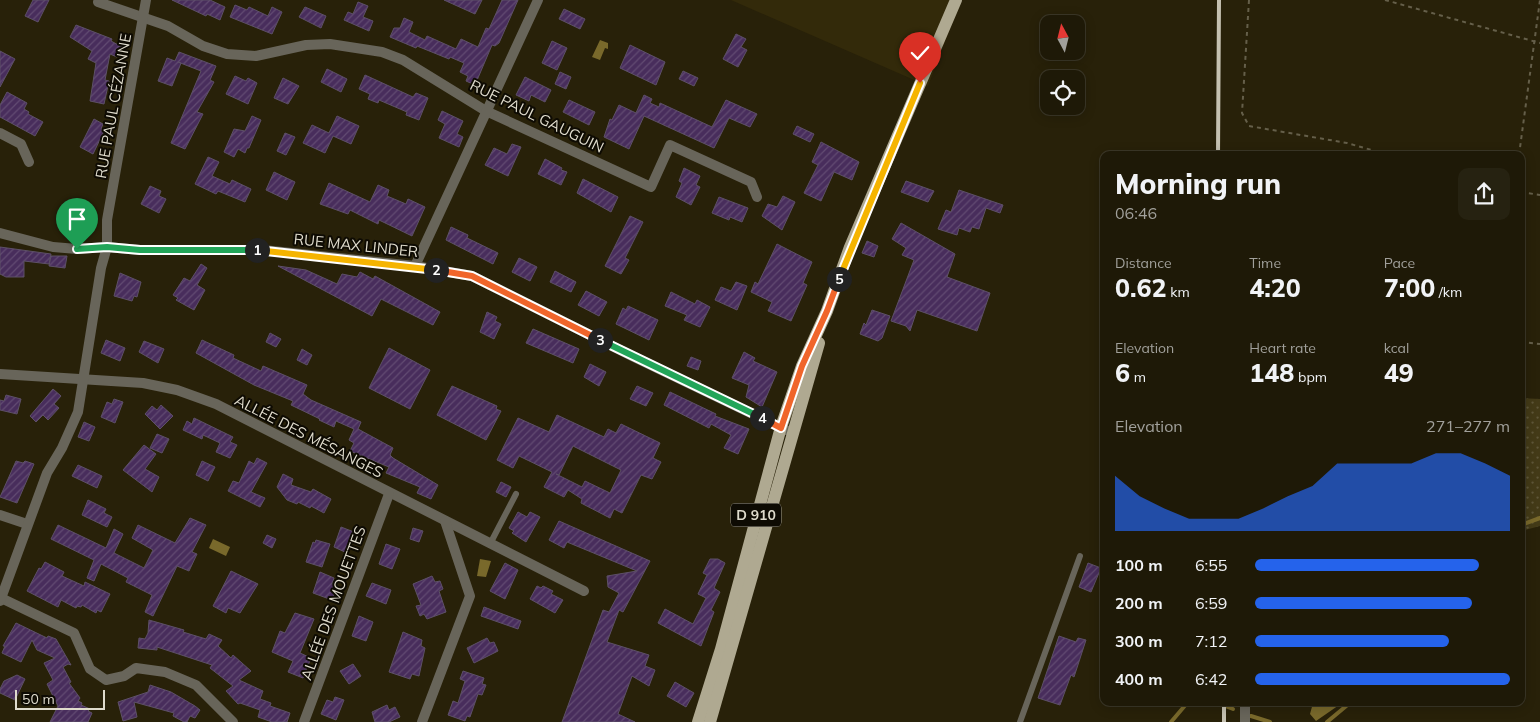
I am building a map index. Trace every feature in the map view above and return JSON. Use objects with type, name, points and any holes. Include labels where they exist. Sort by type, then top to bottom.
[{"type":"main road","name":"D 910","points":[[710,722],[827,311],[850,247],[956,0]]},
{"type":"main road","name":"D 910","points":[[698,722],[719,656],[781,428],[802,366],[827,311]]},
{"type":"street","name":"RUE PAUL CÉZANNE","points":[[1,600],[47,473],[62,448],[78,412],[101,268],[107,247],[107,220],[146,0]]},
{"type":"street","points":[[415,266],[538,0]]},
{"type":"street","name":"RUE PAUL GAUGUIN","points":[[98,2],[168,26],[203,46],[227,54],[256,56],[306,46],[330,44],[382,52],[403,60],[486,111],[651,187],[670,146],[751,182],[757,197]]},
{"type":"street","points":[[0,132],[21,144],[29,162]]},
{"type":"street","name":"RUE MAX LINDER","points":[[0,233],[53,247],[77,249],[107,247],[140,250],[263,250],[415,266],[472,276],[793,434]]},
{"type":"street","name":"ALLÉE DES MÉSANGES","points":[[0,374],[143,383],[177,390],[216,404],[389,494],[584,591]]},
{"type":"street","name":"ALLÉE DES MOUETTES","points":[[304,722],[389,494]]},
{"type":"street","points":[[0,515],[27,524]]},
{"type":"street","points":[[422,722],[470,596],[445,521]]},
{"type":"street","points":[[1,600],[74,633],[90,668],[106,680],[124,676],[136,668],[165,672],[196,686],[233,722]]},
{"type":"street","points":[[1245,706],[1245,722]]},
{"type":"lane","points":[[490,544],[516,494]]},
{"type":"lane","points":[[1020,722],[1080,556]]},
{"type":"path","points":[[1249,0],[1242,113],[1249,126],[1347,143],[1375,151]]},
{"type":"path","points":[[1385,0],[1540,42]]},
{"type":"path","points":[[1519,151],[1540,0]]},
{"type":"path","points":[[1525,193],[1540,195]]},
{"type":"path","points":[[1525,342],[1540,344]]},
{"type":"shaded area","points":[[731,0],[961,0],[928,86]]},
{"type":"shaded area","points":[[600,40],[608,43],[608,49],[605,48],[600,60],[592,57]]},
{"type":"shaded area","points":[[1525,398],[1540,399],[1540,526],[1525,530]]},
{"type":"shaded area","points":[[213,539],[230,547],[226,556],[209,548]]},
{"type":"shaded area","points":[[480,559],[491,561],[486,577],[477,576]]},
{"type":"shaded area","points":[[1312,706],[1338,706],[1316,721],[1310,714]]},
{"type":"building","points":[[33,0],[49,0],[38,22],[25,16]]},
{"type":"building","points":[[172,0],[210,0],[225,7],[220,20],[207,14],[206,16]]},
{"type":"building","points":[[444,0],[482,0],[475,14]]},
{"type":"building","points":[[502,0],[518,0],[499,43],[495,46],[492,45],[475,85],[466,81],[468,76],[460,72],[464,63],[417,46],[416,48],[390,37],[394,28],[400,28],[404,18],[413,22],[409,32],[425,40],[427,36],[456,49],[461,39],[478,47],[486,28],[489,29]]},
{"type":"building","points":[[358,2],[368,6],[363,17],[373,21],[369,31],[344,20],[348,12],[353,14]]},
{"type":"building","points":[[235,5],[247,10],[249,7],[268,16],[272,7],[282,12],[272,34],[230,17]]},
{"type":"building","points":[[305,7],[326,16],[321,28],[299,17]]},
{"type":"building","points":[[564,9],[585,19],[580,29],[559,19]]},
{"type":"building","points":[[76,25],[112,39],[111,41],[122,47],[117,57],[110,54],[105,80],[109,81],[104,104],[90,101],[96,63],[88,59],[92,51],[70,37]]},
{"type":"building","points":[[736,34],[746,39],[741,47],[747,50],[738,67],[723,59]]},
{"type":"building","points":[[552,41],[567,48],[557,70],[542,63]]},
{"type":"building","points":[[630,45],[665,62],[656,85],[620,68]]},
{"type":"building","points":[[0,51],[15,59],[0,87]]},
{"type":"building","points":[[179,52],[216,66],[210,80],[214,82],[197,112],[203,114],[185,149],[171,143],[201,71],[181,63],[172,86],[158,81],[167,58],[175,61]]},
{"type":"building","points":[[327,69],[347,79],[341,92],[321,82]]},
{"type":"building","points":[[683,71],[698,78],[694,86],[679,79]]},
{"type":"building","points":[[560,72],[571,77],[566,89],[555,84]]},
{"type":"building","points":[[365,75],[413,97],[416,93],[428,98],[419,120],[406,115],[407,112],[379,100],[378,103],[368,99],[370,94],[359,89]]},
{"type":"building","points":[[235,76],[246,81],[248,78],[257,83],[248,104],[226,94]]},
{"type":"building","points":[[525,77],[551,90],[545,102],[531,95],[529,101],[516,95]]},
{"type":"building","points":[[283,78],[299,86],[288,104],[274,98]]},
{"type":"building","points":[[7,92],[27,103],[24,109],[29,112],[28,114],[43,122],[35,136],[0,117],[0,105]]},
{"type":"building","points":[[644,95],[652,99],[650,103],[659,107],[660,103],[712,127],[726,100],[757,114],[750,127],[729,118],[714,148],[644,116],[629,149],[604,137],[610,119],[612,120],[619,105],[636,113]]},
{"type":"building","points":[[569,100],[595,112],[589,125],[563,112]]},
{"type":"building","points":[[442,111],[463,121],[457,134],[463,137],[459,147],[439,138],[445,124],[438,120]]},
{"type":"building","points":[[252,116],[261,120],[249,148],[247,148],[245,153],[238,149],[234,157],[224,152],[234,129],[245,131]]},
{"type":"building","points":[[337,116],[359,126],[351,144],[333,136],[325,153],[303,143],[312,125],[329,133]]},
{"type":"building","points":[[94,119],[103,124],[101,129],[104,131],[93,154],[80,147]]},
{"type":"building","points":[[797,126],[814,134],[810,142],[793,134]]},
{"type":"building","points":[[285,133],[295,137],[286,155],[277,151]]},
{"type":"building","points":[[821,142],[859,162],[852,180],[834,172],[821,201],[804,193],[818,165],[812,162]]},
{"type":"building","points":[[512,144],[521,147],[508,176],[485,165],[494,148],[507,154]]},
{"type":"building","points":[[208,157],[219,162],[212,176],[230,184],[232,180],[251,189],[245,202],[218,191],[216,194],[195,184]]},
{"type":"building","points":[[545,159],[567,172],[561,185],[538,174]]},
{"type":"building","points":[[684,168],[700,176],[696,185],[700,187],[691,205],[676,197],[682,183],[679,181]]},
{"type":"building","points":[[274,172],[295,182],[287,200],[266,190]]},
{"type":"building","points":[[583,179],[618,197],[611,212],[577,193]]},
{"type":"building","points":[[906,181],[934,191],[928,202],[901,192]]},
{"type":"building","points":[[329,183],[370,202],[378,185],[389,190],[387,196],[406,204],[408,199],[425,207],[412,236],[379,220],[378,224],[350,210],[348,214],[320,204]]},
{"type":"building","points":[[150,186],[161,191],[159,196],[166,199],[159,213],[141,204]]},
{"type":"building","points":[[959,190],[1003,205],[1000,213],[986,208],[979,229],[972,227],[970,232],[959,228],[957,235],[938,229],[946,210],[951,212]]},
{"type":"building","points":[[783,196],[795,202],[782,230],[762,216],[768,204],[777,207]]},
{"type":"building","points":[[719,197],[748,208],[742,222],[730,217],[729,220],[712,213]]},
{"type":"building","points":[[630,216],[643,222],[625,258],[629,260],[621,274],[605,266]]},
{"type":"building","points":[[901,223],[955,254],[947,277],[990,293],[977,331],[917,310],[910,331],[906,326],[891,321],[914,260],[902,255],[906,248],[892,239]]},
{"type":"building","points":[[451,227],[468,235],[467,238],[498,253],[493,264],[446,240]]},
{"type":"building","points":[[867,241],[878,246],[874,257],[862,253]]},
{"type":"building","points":[[777,244],[812,262],[803,283],[807,285],[791,321],[768,311],[772,302],[751,292],[755,282],[758,284]]},
{"type":"building","points":[[0,247],[51,254],[49,264],[24,261],[24,277],[6,277],[0,274]]},
{"type":"building","points":[[51,256],[67,256],[65,268],[49,266]]},
{"type":"building","points":[[519,258],[537,267],[530,281],[512,272]]},
{"type":"building","points":[[201,264],[207,268],[197,285],[205,290],[194,310],[176,300],[178,298],[173,295],[184,278],[190,281]]},
{"type":"building","points":[[278,266],[306,270],[337,284],[342,274],[357,277],[360,272],[373,279],[375,276],[440,312],[433,325],[381,299],[372,316]]},
{"type":"building","points":[[555,271],[576,282],[571,292],[550,282]]},
{"type":"building","points":[[120,273],[141,282],[137,297],[134,296],[132,301],[114,296]]},
{"type":"building","points":[[736,282],[747,286],[737,310],[715,300],[721,287],[731,291]]},
{"type":"building","points":[[586,291],[607,302],[599,316],[578,305]]},
{"type":"building","points":[[671,292],[695,304],[697,300],[710,307],[700,327],[684,320],[687,315],[665,306]]},
{"type":"building","points":[[628,306],[658,320],[649,340],[616,324],[623,308],[626,310]]},
{"type":"building","points":[[872,310],[890,316],[882,338],[878,341],[860,334]]},
{"type":"building","points":[[487,312],[497,317],[495,321],[501,324],[494,339],[480,332]]},
{"type":"building","points":[[533,329],[579,349],[573,363],[526,343]]},
{"type":"building","points":[[270,333],[281,339],[276,347],[266,342]]},
{"type":"building","points":[[106,340],[125,348],[120,361],[101,353]]},
{"type":"building","points":[[202,340],[234,355],[233,358],[261,371],[263,366],[307,385],[303,394],[311,400],[361,422],[358,429],[393,448],[390,455],[393,458],[438,485],[431,499],[417,493],[420,487],[386,473],[389,467],[350,451],[354,443],[349,440],[354,429],[336,421],[334,427],[319,420],[291,405],[293,401],[254,385],[196,353]]},
{"type":"building","points":[[144,341],[164,349],[158,363],[139,352]]},
{"type":"building","points":[[389,348],[430,370],[410,409],[369,388]]},
{"type":"building","points":[[302,349],[312,355],[307,365],[297,360]]},
{"type":"building","points":[[744,352],[755,358],[753,361],[777,372],[762,407],[746,397],[749,385],[732,378]]},
{"type":"building","points":[[691,357],[701,361],[698,370],[687,366]]},
{"type":"building","points":[[590,364],[606,372],[599,386],[584,377]]},
{"type":"building","points":[[452,386],[497,406],[496,409],[501,411],[486,440],[437,415]]},
{"type":"building","points":[[637,386],[653,393],[646,406],[630,399]]},
{"type":"building","points":[[53,389],[61,396],[54,404],[59,408],[48,420],[43,415],[36,422],[30,416]]},
{"type":"building","points":[[670,392],[716,414],[715,416],[749,429],[738,454],[724,448],[731,435],[711,424],[709,428],[664,405]]},
{"type":"building","points":[[6,395],[21,399],[17,414],[0,410],[0,400],[4,401]]},
{"type":"building","points":[[114,399],[123,402],[115,423],[101,417],[107,402],[112,404]]},
{"type":"building","points":[[161,405],[173,416],[160,429],[145,414],[152,406],[157,410]]},
{"type":"building","points":[[557,415],[604,437],[608,429],[616,433],[621,424],[660,443],[653,458],[661,462],[652,479],[641,475],[622,513],[614,509],[610,518],[581,503],[582,499],[568,490],[564,497],[544,487],[552,472],[519,456],[513,468],[497,460],[518,418],[549,432]],"holes":[[[573,446],[621,470],[610,493],[585,481],[582,487],[556,474],[559,475]]]},
{"type":"building","points":[[194,418],[233,437],[230,442],[237,445],[230,458],[216,452],[220,443],[203,435],[202,439],[183,430],[187,421],[192,424]]},
{"type":"building","points":[[84,422],[95,427],[89,441],[78,437]]},
{"type":"building","points":[[157,434],[169,439],[162,453],[150,448]]},
{"type":"building","points":[[144,445],[156,454],[145,469],[159,477],[152,492],[123,470]]},
{"type":"building","points":[[257,458],[267,463],[251,492],[265,498],[260,507],[228,491],[233,481],[239,483],[249,461],[254,464]]},
{"type":"building","points":[[16,461],[34,464],[17,503],[0,497]]},
{"type":"building","points":[[202,461],[215,467],[208,481],[196,475]]},
{"type":"building","points":[[78,465],[102,476],[97,488],[72,476]]},
{"type":"building","points":[[283,474],[293,479],[291,485],[311,492],[313,489],[331,499],[324,513],[311,506],[310,508],[298,502],[297,504],[287,500],[277,487]]},
{"type":"building","points":[[501,482],[511,487],[506,497],[496,492]]},
{"type":"building","points":[[88,500],[106,509],[104,513],[112,517],[107,527],[82,515]]},
{"type":"building","points":[[518,512],[527,517],[530,512],[540,517],[526,542],[512,533],[514,531],[509,528]]},
{"type":"building","points":[[190,518],[206,525],[192,552],[197,554],[189,571],[177,566],[153,616],[145,612],[152,595],[126,582],[128,578],[101,564],[94,581],[87,578],[94,560],[51,539],[58,525],[106,548],[114,529],[123,534],[114,553],[144,568],[153,550],[132,538],[138,525],[175,543]]},
{"type":"building","points":[[559,521],[650,561],[623,612],[619,610],[607,642],[649,655],[645,666],[655,670],[649,686],[632,676],[618,714],[635,722],[562,722],[603,610],[609,612],[619,593],[608,587],[607,576],[637,571],[567,542],[564,548],[549,540]]},
{"type":"building","points":[[341,527],[354,532],[347,553],[334,547]]},
{"type":"building","points":[[413,528],[423,531],[419,542],[410,539]]},
{"type":"building","points":[[267,535],[276,539],[272,548],[263,543]]},
{"type":"building","points":[[316,540],[330,544],[322,567],[306,562],[313,542],[315,543]]},
{"type":"building","points":[[386,544],[400,549],[392,569],[379,564]]},
{"type":"building","points":[[710,559],[718,559],[725,563],[714,588],[720,592],[711,610],[714,612],[701,646],[658,623],[665,609],[693,624],[706,598],[698,594],[707,575],[703,573]]},
{"type":"building","points":[[45,562],[64,572],[62,576],[84,586],[85,582],[110,594],[101,612],[97,610],[96,613],[82,605],[76,608],[61,600],[58,607],[27,591],[39,568],[41,569]]},
{"type":"building","points":[[505,563],[518,570],[505,599],[490,591]]},
{"type":"building","points":[[1088,563],[1100,568],[1091,592],[1079,587]]},
{"type":"building","points":[[231,571],[258,584],[240,613],[228,608],[226,613],[213,606]]},
{"type":"building","points":[[320,572],[334,578],[332,584],[337,586],[332,600],[313,593]]},
{"type":"building","points":[[432,576],[435,582],[440,581],[443,589],[439,591],[446,612],[427,619],[424,614],[420,616],[416,606],[421,605],[413,584]]},
{"type":"building","points":[[372,583],[391,590],[386,604],[366,596]]},
{"type":"building","points":[[537,586],[541,588],[543,586],[553,591],[551,594],[563,600],[555,613],[530,599]]},
{"type":"building","points":[[484,607],[521,621],[518,629],[481,616]]},
{"type":"building","points":[[295,613],[314,619],[300,653],[311,658],[303,678],[288,672],[293,661],[272,652],[280,631],[285,633]]},
{"type":"building","points":[[359,616],[373,622],[366,641],[352,636]]},
{"type":"building","points":[[149,620],[184,630],[183,632],[206,639],[209,634],[222,640],[218,646],[231,658],[233,655],[251,671],[239,680],[263,691],[260,699],[271,703],[270,706],[290,713],[287,722],[272,722],[258,717],[260,710],[238,704],[226,691],[233,686],[210,668],[212,665],[157,647],[157,650],[138,648],[139,638],[145,639],[148,633]]},
{"type":"building","points":[[16,623],[47,638],[48,636],[56,639],[71,665],[68,664],[63,667],[71,682],[69,683],[80,698],[78,701],[82,703],[81,705],[90,709],[88,711],[92,713],[88,722],[50,722],[58,706],[47,684],[53,680],[44,663],[55,658],[37,650],[32,640],[21,662],[2,653],[5,646],[3,646]]},
{"type":"building","points":[[403,632],[422,640],[421,646],[425,648],[419,676],[412,674],[410,679],[389,672]]},
{"type":"building","points":[[1059,636],[1076,642],[1078,638],[1086,640],[1074,677],[1071,675],[1060,705],[1038,698]]},
{"type":"building","points":[[487,638],[490,643],[494,642],[498,651],[474,663],[467,648]]},
{"type":"building","points":[[353,664],[361,676],[349,684],[340,671]]},
{"type":"building","points":[[463,671],[484,678],[482,684],[486,685],[482,695],[478,694],[470,717],[467,716],[465,721],[448,715],[453,701],[458,703],[465,681],[460,679]]},
{"type":"building","points":[[17,675],[25,679],[15,700],[0,693],[0,689],[4,681]]},
{"type":"building","points":[[675,682],[694,693],[686,707],[667,696]]},
{"type":"building","points":[[150,685],[171,692],[200,710],[195,718],[190,716],[187,722],[184,722],[173,716],[174,713],[134,702],[137,717],[123,721],[118,702],[148,692]]},
{"type":"building","points":[[335,697],[344,700],[336,720],[321,714],[327,700],[333,702]]},
{"type":"building","points":[[387,705],[389,710],[395,707],[400,717],[389,722],[375,722],[372,712]]},
{"type":"waterway","points":[[1525,524],[1540,518]]},
{"type":"waterway","points":[[1171,722],[1185,706]]},
{"type":"waterway","points":[[1225,706],[1233,709]]},
{"type":"waterway","points":[[1327,722],[1346,706]]},
{"type":"waterway","points":[[1251,716],[1270,722]]},
{"type":"railway","points":[[1218,151],[1219,0]]},
{"type":"railway","points":[[1224,706],[1224,722]]},
{"type":"route","points":[[77,249],[107,247],[140,250],[263,250],[415,266],[472,276],[781,428],[802,366],[827,311],[850,247],[920,83]]}]
